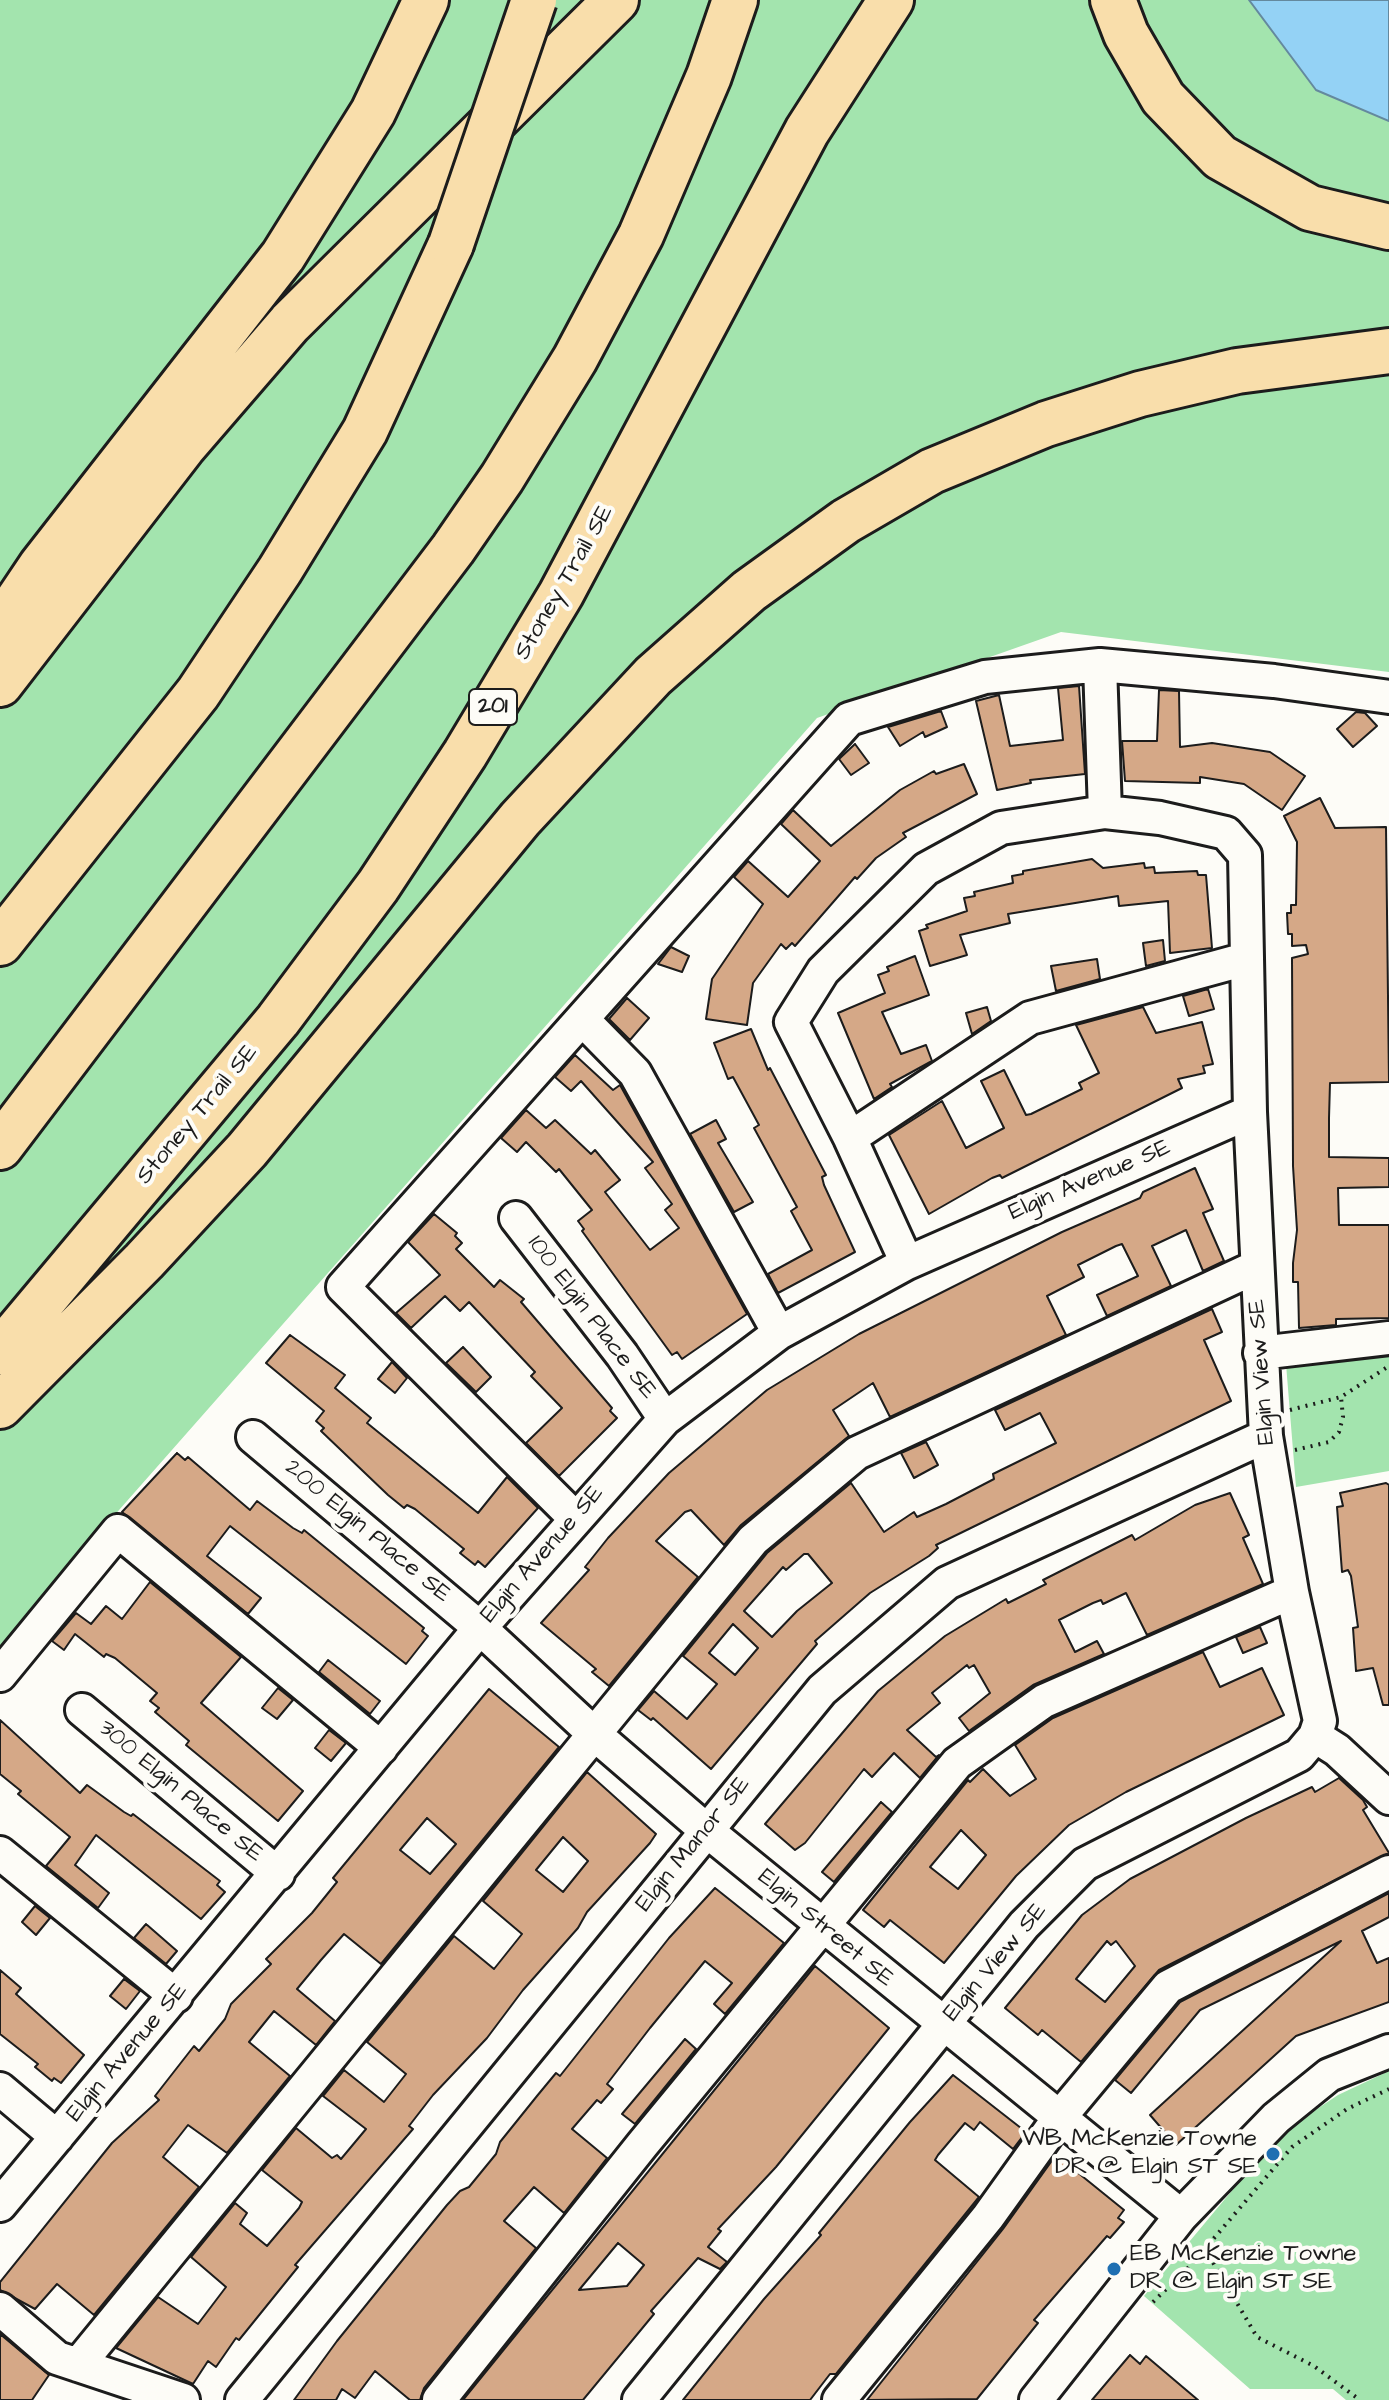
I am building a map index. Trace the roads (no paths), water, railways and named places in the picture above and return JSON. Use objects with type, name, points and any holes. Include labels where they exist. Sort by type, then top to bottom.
[{"type":"highway","points":[[0,627],[41,566],[283,256],[373,112],[426,0]]},
{"type":"highway","points":[[0,943],[198,693],[280,570],[365,431],[451,244],[534,0]]},
{"type":"highway","points":[[0,684],[183,447],[280,334],[354,256],[616,0]]},
{"type":"highway","points":[[0,1147],[444,560],[502,478],[575,359],[641,235],[709,76],[735,0]]},
{"type":"highway","name":"Stoney Trail SE","points":[[0,1352],[278,1020],[378,886],[465,754],[561,594],[807,131],[891,0]]},
{"type":"highway","points":[[1113,0],[1145,70],[1163,98],[1220,157],[1310,208],[1389,227]]},
{"type":"highway","points":[[0,1406],[144,1261],[247,1150],[520,819],[653,676],[749,591],[846,521],[932,471],[1046,424],[1140,394],[1237,371],[1389,351]]},
{"type":"street","points":[[1100,665],[1105,812]]},
{"type":"street","points":[[575,1518],[343,1287],[849,719],[985,677],[1100,665],[1274,681],[1389,697]]},
{"type":"street","name":"Elgin View SE","points":[[639,2400],[1024,1925],[1085,1864],[1299,1755],[1315,1736],[1320,1721],[1292,1592],[1267,1435],[1260,1353],[1250,1112],[1245,855],[1226,833],[1160,818],[1105,812],[1001,828],[926,869],[823,971],[791,1022],[850,1138],[907,1263]]},
{"type":"street","points":[[850,1138],[1030,1018],[1246,959]]},
{"type":"street","points":[[583,1020],[635,1073],[779,1333]]},
{"type":"street","name":"Elgin Avenue SE","points":[[0,2205],[480,1628],[665,1419],[779,1333],[907,1263],[1250,1112]]},
{"type":"street","name":"100 Elgin Place SE","points":[[516,1218],[622,1355],[665,1419]]},
{"type":"street","points":[[78,2365],[592,1732],[753,1540],[857,1453],[1256,1267]]},
{"type":"street","points":[[1260,1353],[1389,1338]]},
{"type":"street","name":"Elgin Manor SE","points":[[242,2400],[822,1690],[947,1583],[1267,1435]]},
{"type":"street","name":"200 Elgin Place SE","points":[[253,1437],[480,1628]]},
{"type":"street","points":[[0,1675],[118,1531],[381,1748]]},
{"type":"street","points":[[439,2400],[642,2145],[957,1763],[1044,1701],[1292,1592]]},
{"type":"street","name":"Elgin Street SE","points":[[480,1628],[592,1732],[706,1830],[942,2026],[1181,2216]]},
{"type":"street","name":"300 Elgin Place SE","points":[[82,1710],[278,1874]]},
{"type":"street","points":[[1315,1736],[1337,1750],[1389,1798]]},
{"type":"street","points":[[0,1853],[176,1996]]},
{"type":"street","points":[[839,2400],[988,2217],[1059,2118],[1168,1987],[1389,1872]]},
{"type":"street","points":[[1036,2400],[1181,2216],[1276,2118],[1329,2075],[1389,2051]]},
{"type":"street","points":[[0,2089],[57,2137]]},
{"type":"street","points":[[0,2309],[57,2358],[183,2400]]},
{"type":"water","points":[[1249,0],[1389,0],[1389,121],[1316,90]]},
{"type":"place","name":"WB McKenzie Towne DR @ Elgin ST SE","points":[[1273,2154]]},
{"type":"place","name":"EB McKenzie Towne DR @ Elgin ST SE","points":[[1114,2269]]}]
